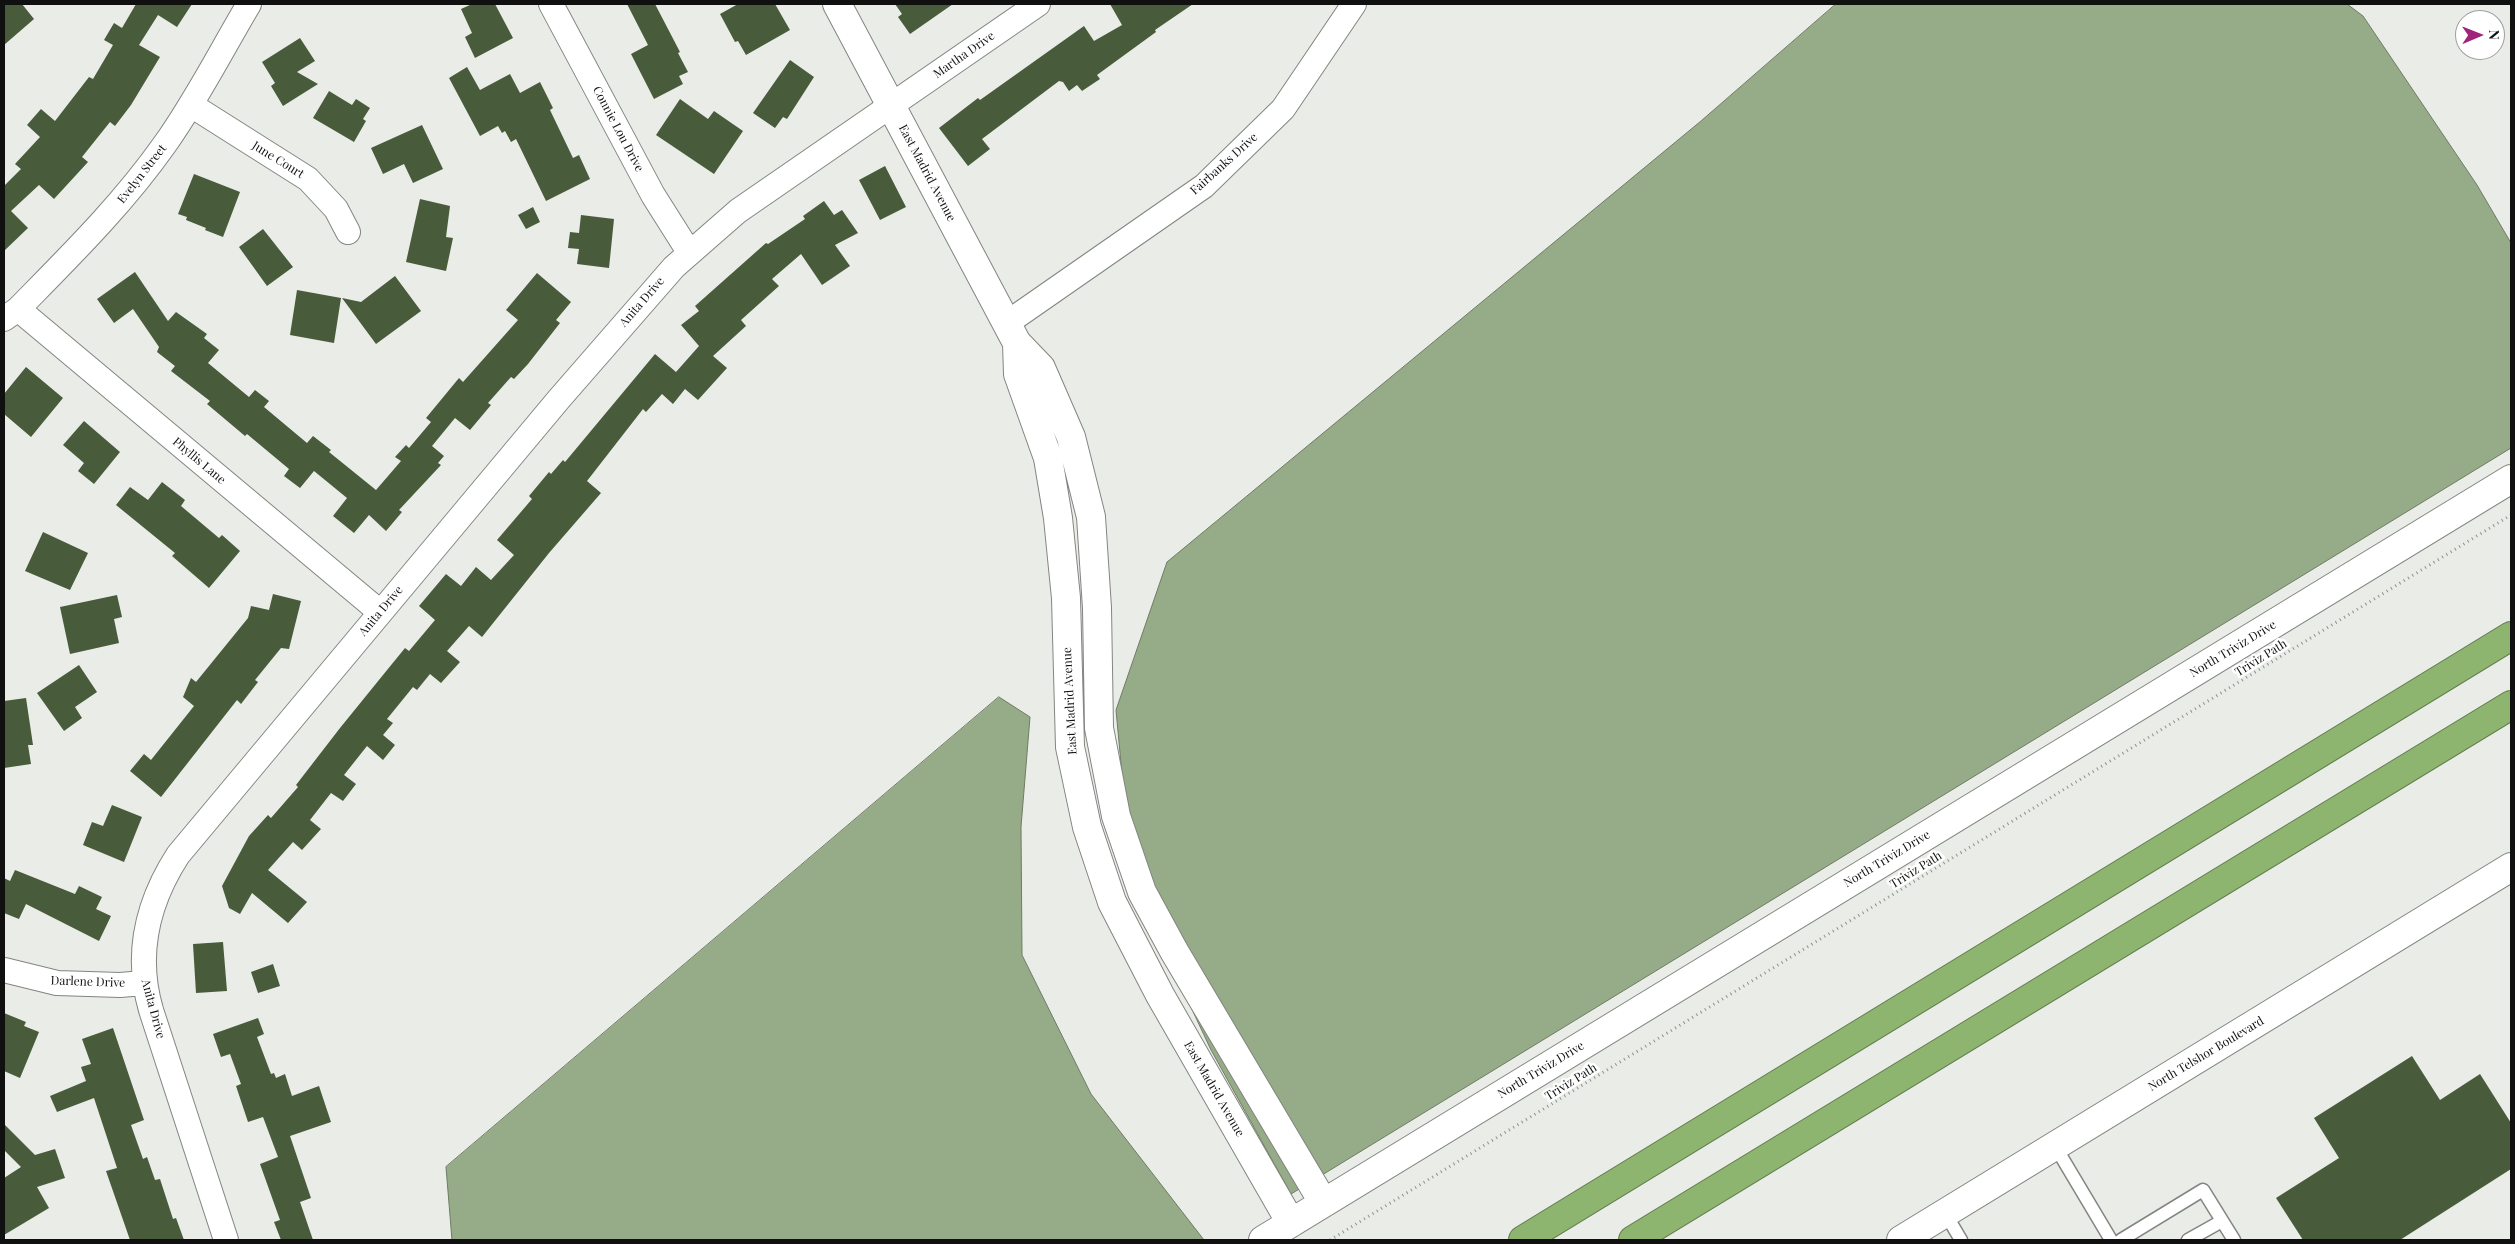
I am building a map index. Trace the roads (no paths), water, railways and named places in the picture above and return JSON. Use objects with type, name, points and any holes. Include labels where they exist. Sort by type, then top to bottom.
[{"type":"highway","points":[[1523,1240],[2511,636]]},
{"type":"highway","points":[[1632,1240],[2511,706]]},
{"type":"street","name":"Evelyn Street","points":[[11,314],[118,204],[150,165],[191,105],[249,4]]},
{"type":"street","name":"Connie Lou Drive","points":[[551,4],[653,195],[689,252]]},
{"type":"street","name":"East Madrid Avenue","points":[[837,4],[1012,333],[1040,368],[1071,437],[1092,517],[1098,608],[1099,728],[1116,816],[1142,892],[1174,951],[1323,1202]]},
{"type":"street","name":"Martha Drive","points":[[891,105],[1038,4]]},
{"type":"street","name":"Fairbanks Drive","points":[[1012,333],[1204,186],[1283,109],[1354,4]]},
{"type":"street","name":"June Court","points":[[191,105],[308,179],[336,209],[348,232]]},
{"type":"street","name":"Anita Drive","points":[[226,1240],[150,1010],[144,982],[144,943],[150,912],[162,882],[187,842],[634,310],[689,252],[738,211],[891,105]]},
{"type":"street","name":"Phyllis Lane","points":[[11,314],[380,612]]},
{"type":"street","name":"East Madrid Avenue","points":[[1012,333],[1018,374],[1048,458],[1058,518],[1066,598],[1070,747],[1087,827],[1112,902],[1160,996],[1291,1223]]},
{"type":"street","name":"North Triviz Drive","points":[[1263,1240],[2511,479]]},
{"type":"street","name":"North Telshor Boulevard","points":[[1901,1240],[2511,867]]},
{"type":"street","name":"Darlene Drive","points":[[4,970],[57,983],[120,985],[144,982]]},
{"type":"lane","points":[[2055,1146],[2111,1240]]},
{"type":"lane","points":[[2121,1240],[2203,1190],[2234,1240]]},
{"type":"lane","points":[[1945,1214],[1961,1240]]},
{"type":"lane","points":[[2188,1240],[2222,1221]]}]
